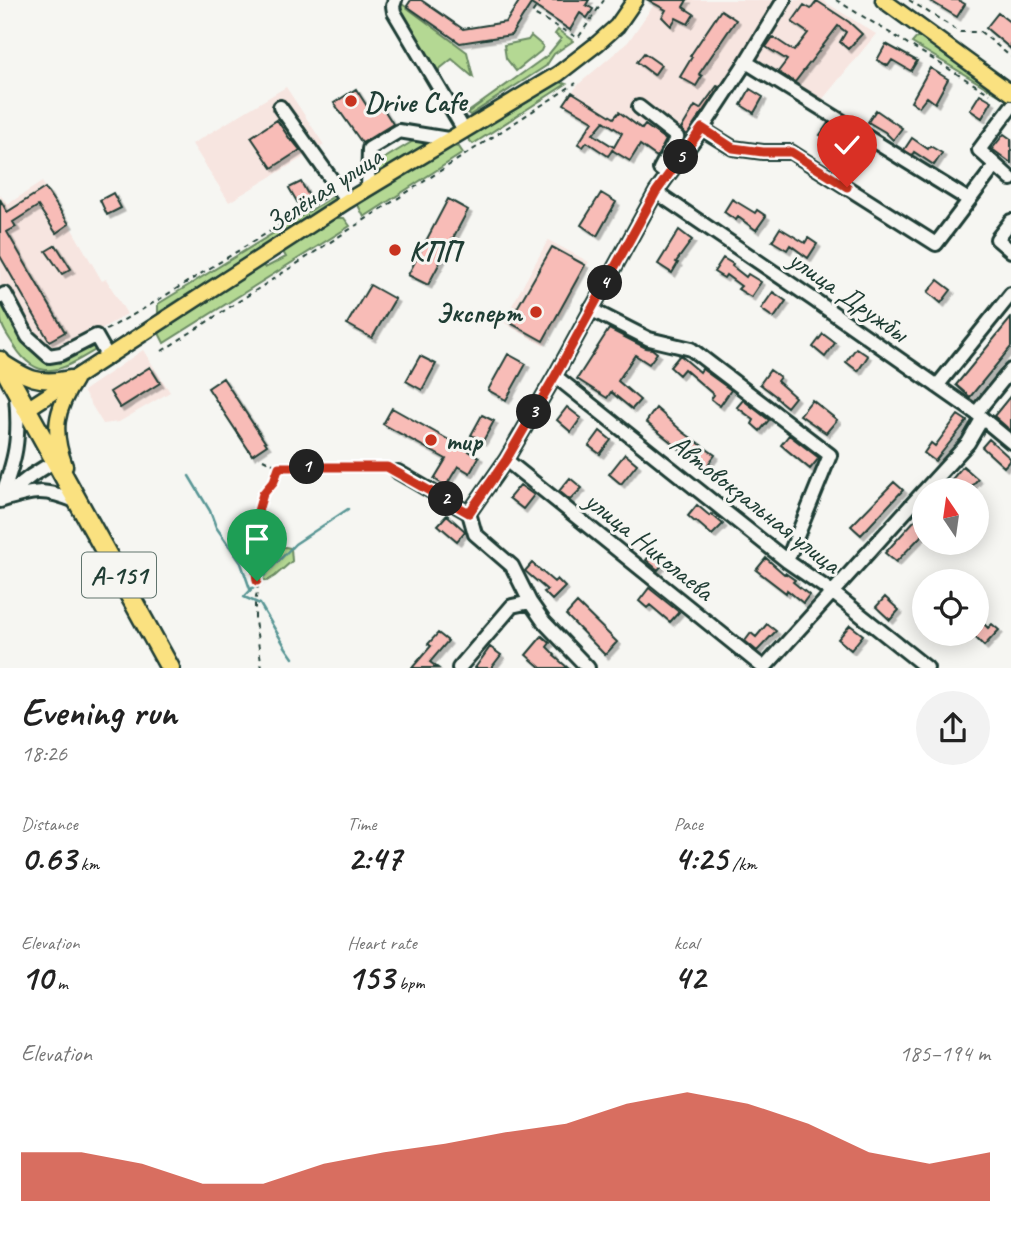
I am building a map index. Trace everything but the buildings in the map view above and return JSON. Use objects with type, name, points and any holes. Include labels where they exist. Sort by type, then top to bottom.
[{"type":"highway","name":"А-151","points":[[0,361],[170,668]]},
{"type":"main road","name":"Зелёная улица","points":[[27,409],[108,357],[343,195],[368,188],[558,74],[617,26],[635,0]]},
{"type":"main road","points":[[884,0],[1005,96]]},
{"type":"main road","points":[[0,361],[34,380],[57,381],[78,376]]},
{"type":"main road","points":[[78,376],[60,408],[56,435],[78,502]]},
{"type":"street","points":[[395,0],[394,12],[464,130]]},
{"type":"street","points":[[469,513],[506,460],[555,376],[656,192],[746,62],[784,0]]},
{"type":"street","points":[[746,62],[969,200]]},
{"type":"street","points":[[280,107],[343,195]]},
{"type":"street","points":[[639,107],[677,137],[660,169],[668,175]]},
{"type":"street","points":[[1011,107],[1006,125],[979,150],[1011,179]]},
{"type":"street","points":[[702,128],[733,148],[791,152],[936,244],[995,166]]},
{"type":"street","points":[[368,188],[369,149],[399,131],[449,139]]},
{"type":"street","name":"улица Дружбы","points":[[656,192],[937,386],[1011,442]]},
{"type":"street","points":[[1011,221],[997,239],[1011,251]]},
{"type":"street","points":[[0,297],[5,294],[28,337],[49,356],[61,354],[96,336],[108,357]]},
{"type":"street","points":[[937,386],[1011,294]]},
{"type":"street","points":[[590,309],[649,339],[691,349],[830,455],[787,561]]},
{"type":"street","name":"Автовокзальная улица","points":[[555,376],[787,561],[832,592],[927,668]]},
{"type":"street","points":[[937,478],[968,443],[979,416],[1008,378]]},
{"type":"street","points":[[0,500],[17,448],[19,425],[15,388]]},
{"type":"street","name":"улица Николаева","points":[[506,460],[764,668]]},
{"type":"street","points":[[0,500],[55,461]]},
{"type":"street","points":[[398,472],[469,513],[475,534],[512,566],[530,602],[544,622],[588,668]]},
{"type":"street","points":[[0,500],[42,491],[56,493],[78,502]]},
{"type":"street","points":[[764,668],[912,505]]},
{"type":"street","points":[[459,668],[512,606],[530,602]]},
{"type":"path","points":[[541,0],[532,13],[578,38],[604,0]]},
{"type":"path","points":[[836,0],[1005,96]]},
{"type":"path","points":[[909,0],[960,32],[981,32],[1011,57]]},
{"type":"path","points":[[162,351],[576,83]]},
{"type":"path","points":[[96,336],[343,195]]},
{"type":"path","points":[[263,459],[279,467],[387,467],[398,472]]},
{"type":"path","points":[[262,668],[255,621],[258,585],[253,547],[256,518],[263,494],[274,481],[279,467]]},
{"type":"shaded area","points":[[657,0],[779,0],[670,166],[604,121],[600,126],[564,104],[580,83],[628,42]]},
{"type":"shaded area","points":[[795,0],[822,0],[876,34],[822,100],[816,99],[756,62],[756,57]]},
{"type":"shaded area","points":[[286,87],[324,145],[229,202],[192,144]]},
{"type":"shaded area","points":[[42,182],[102,281],[106,279],[127,314],[101,329],[103,335],[48,361],[0,292],[0,195],[8,204]]},
{"type":"shaded area","points":[[548,240],[589,262],[544,346],[503,322]]},
{"type":"shaded area","points":[[143,350],[170,392],[119,422],[103,424],[83,391]]},
{"type":"green space","points":[[402,4],[467,52],[473,77],[452,59],[437,71],[401,10]]},
{"type":"green space","points":[[558,30],[573,41],[554,54],[546,66],[470,115],[467,113],[548,55],[561,39],[555,34]]},
{"type":"green space","points":[[531,36],[543,46],[541,51],[516,71],[506,58],[504,45],[528,40]]},
{"type":"green space","points":[[918,36],[1011,97],[1009,101],[912,43]]},
{"type":"green space","points":[[557,81],[566,84],[473,144],[465,136]]},
{"type":"green space","points":[[415,140],[430,142],[374,178],[375,164]]},
{"type":"green space","points":[[450,146],[459,147],[463,153],[364,217],[358,205]]},
{"type":"green space","points":[[334,196],[339,198],[158,313],[158,304]]},
{"type":"green space","points":[[333,218],[344,218],[350,226],[164,343],[158,331],[261,263],[265,268],[286,257],[282,250]]},
{"type":"green space","points":[[3,305],[26,346],[47,364],[96,343],[99,348],[65,367],[44,370],[34,367],[5,332],[0,313],[0,306]]},
{"type":"green space","points":[[285,547],[291,548],[292,561],[267,581],[262,579],[261,562]]},
{"type":"waterway","points":[[189,476],[210,511],[216,527],[241,563],[250,589]]},
{"type":"waterway","points":[[293,658],[260,604],[244,597],[295,544],[348,509]]},
{"type":"place","name":"Drive Cafe","points":[[351,101]]},
{"type":"place","name":"КПП","points":[[395,250]]},
{"type":"place","name":"Эксперт","points":[[536,312]]},
{"type":"place","name":"тир","points":[[431,440]]},
{"type":"route","points":[[257,581],[253,547],[256,518],[263,494],[274,481],[279,467],[387,467],[469,513],[506,460],[555,376],[656,192],[702,128],[733,148],[791,152],[847,187]]}]
